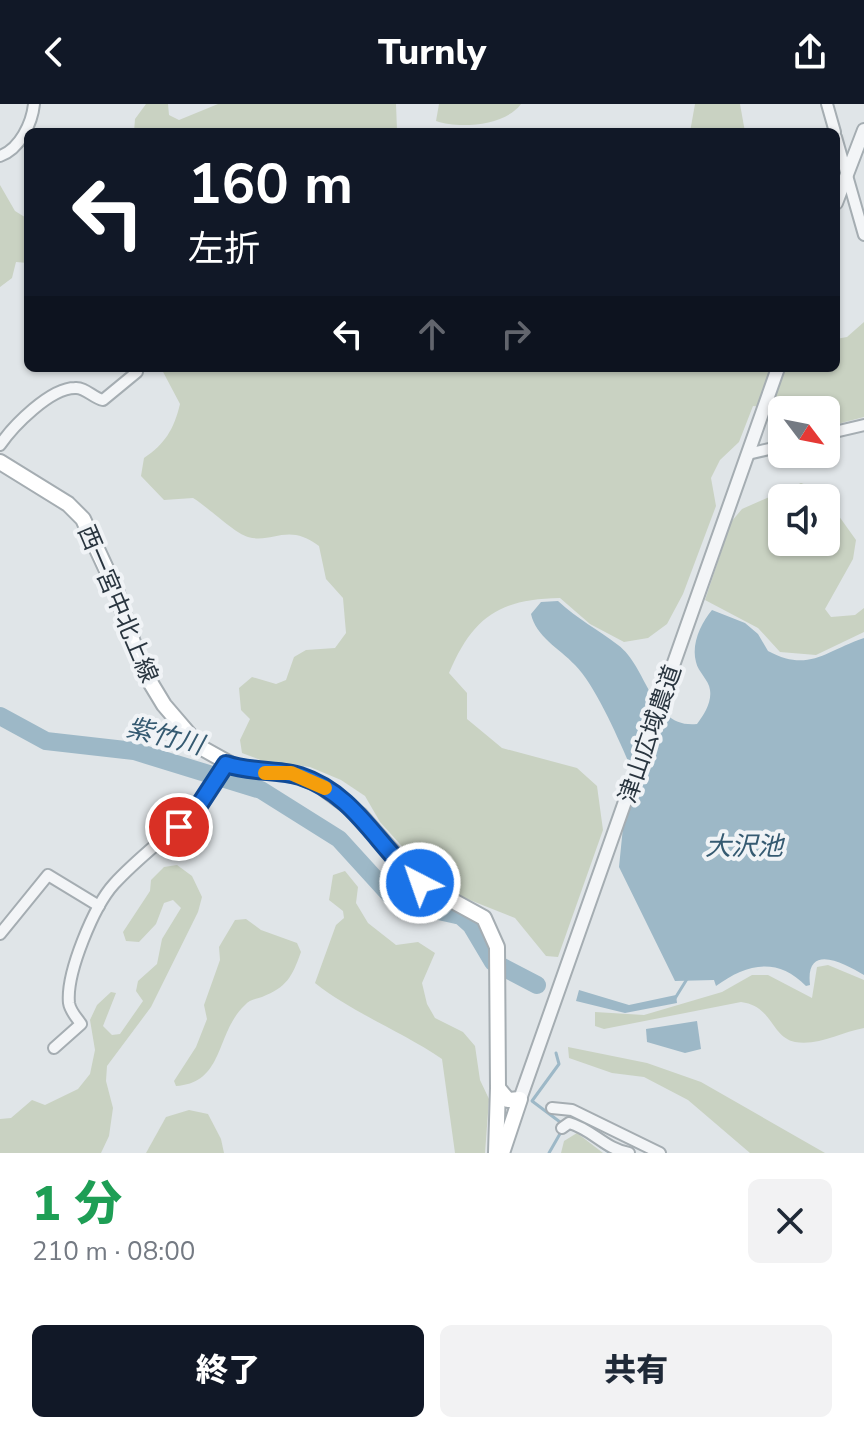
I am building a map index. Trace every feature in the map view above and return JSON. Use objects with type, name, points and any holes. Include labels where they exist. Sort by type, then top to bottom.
[{"type":"main road","name":"西一宮中北上線","points":[[0,462],[68,504],[83,519],[97,542],[135,651],[152,687],[200,747],[224,769],[301,776],[334,793],[360,815],[420,883],[484,918],[494,935],[498,964],[499,1153]]},
{"type":"main road","points":[[498,1088],[508,1100],[520,1099],[499,1153]]},
{"type":"street","points":[[27,128],[34,104]]},
{"type":"street","points":[[827,104],[834,128]]},
{"type":"street","points":[[840,193],[864,130]]},
{"type":"street","points":[[0,156],[24,133]]},
{"type":"street","points":[[840,142],[846,149],[857,146]]},
{"type":"street","points":[[840,155],[864,235]]},
{"type":"street","points":[[840,204],[853,206]]},
{"type":"street","points":[[0,445],[24,416],[70,388],[79,387],[103,400],[137,372]]},
{"type":"street","name":"津山広域農道","points":[[520,1099],[777,372]]},
{"type":"street","points":[[840,431],[864,425]]},
{"type":"street","points":[[748,454],[768,449]]},
{"type":"street","points":[[54,1048],[81,1024],[69,1000],[84,938],[99,906],[115,882],[194,813],[224,769]]},
{"type":"street","points":[[0,934],[48,875],[99,906]]},
{"type":"street","points":[[552,1108],[572,1110],[660,1153]]},
{"type":"street","points":[[562,1128],[569,1123],[584,1127],[615,1151],[629,1153]]},
{"type":"green space","points":[[146,104],[168,104],[169,115],[179,120],[218,104],[396,104],[397,128],[134,128],[135,119]]},
{"type":"green space","points":[[439,104],[521,104],[493,121],[457,125],[436,121]]},
{"type":"green space","points":[[695,104],[740,104],[744,128],[691,128]]},
{"type":"green space","points":[[0,185],[15,211],[24,217],[24,263],[16,262],[12,278],[0,287]]},
{"type":"green space","points":[[864,322],[864,417],[840,423],[840,396],[768,396],[768,408],[753,406],[739,442],[720,460],[711,478],[716,506],[683,594],[667,624],[648,638],[624,642],[590,624],[560,598],[520,602],[504,607],[479,625],[458,654],[449,673],[467,693],[467,719],[502,748],[577,768],[597,786],[603,830],[558,957],[546,956],[515,918],[447,891],[427,874],[380,822],[365,796],[341,780],[310,767],[263,761],[242,753],[240,740],[250,719],[241,710],[239,688],[252,677],[276,684],[286,680],[294,657],[306,650],[335,648],[346,633],[343,598],[326,579],[319,546],[308,539],[290,534],[248,537],[193,498],[164,500],[141,476],[144,458],[168,435],[180,404],[163,372],[840,372],[840,338],[847,337]]},
{"type":"green space","points":[[768,498],[768,556],[840,556],[840,518],[856,540],[853,559],[825,609],[831,617],[855,615],[864,608],[864,632],[816,655],[780,652],[758,628],[705,600],[731,522],[742,509]]},
{"type":"green space","points":[[177,865],[192,876],[202,897],[198,912],[151,1007],[107,1066],[106,1081],[113,1108],[109,1136],[101,1153],[0,1153],[0,1119],[11,1118],[32,1100],[45,1105],[78,1089],[90,1074],[95,1050],[90,1020],[97,1005],[111,992],[116,993],[103,1026],[112,1035],[120,1034],[143,1001],[136,991],[138,981],[157,964],[162,939],[181,908],[173,900],[164,903],[156,924],[139,942],[126,941],[123,932],[150,891],[151,880],[164,867]]},
{"type":"green space","points":[[345,871],[358,887],[356,903],[368,923],[396,945],[418,942],[435,953],[422,983],[427,1004],[435,1018],[463,1032],[475,1046],[480,1080],[489,1099],[485,1153],[455,1153],[442,1059],[345,1004],[315,983],[336,925],[344,918],[343,911],[329,900],[333,875]]},
{"type":"green space","points":[[246,919],[261,930],[297,943],[301,952],[298,961],[283,985],[248,1002],[235,1016],[218,1055],[203,1076],[192,1083],[176,1086],[174,1081],[196,1047],[207,1019],[204,1005],[220,960],[219,947],[235,920]]},
{"type":"green space","points":[[828,965],[864,980],[864,1028],[821,1040],[795,1042],[781,1034],[760,1009],[741,1002],[604,1029],[595,1026],[595,1012],[644,1015],[722,992],[752,975],[768,975],[812,998],[817,967]]},
{"type":"green space","points":[[568,1047],[647,1063],[701,1082],[825,1153],[750,1153],[688,1100],[644,1077],[612,1073],[569,1058]]},
{"type":"green space","points":[[189,1110],[208,1114],[221,1139],[224,1153],[146,1153],[166,1117]]},
{"type":"green space","points":[[577,1133],[603,1153],[561,1153],[564,1141]]},
{"type":"water","name":"大沢池","points":[[558,601],[618,645],[637,667],[660,707],[669,717],[682,723],[697,724],[709,704],[709,686],[697,666],[695,648],[701,627],[712,610],[745,623],[758,634],[768,651],[795,660],[817,658],[864,638],[864,975],[828,959],[814,964],[810,972],[810,985],[806,986],[784,970],[761,966],[739,972],[716,986],[714,980],[675,981],[619,867],[623,827],[637,781],[584,675],[543,636],[531,614],[541,602]]},
{"type":"water","points":[[579,990],[629,1005],[676,995],[677,1003],[625,1013],[576,1001]]},
{"type":"water","points":[[697,1021],[701,1049],[685,1053],[647,1042],[646,1029]]},
{"type":"waterway","name":"紫竹川","points":[[0,716],[46,741],[134,751],[261,790],[339,839],[390,895],[412,905],[461,916],[471,925],[493,962],[537,985]]},
{"type":"waterway","points":[[674,1000],[687,979]]},
{"type":"waterway","points":[[556,1053],[559,1064],[532,1101],[568,1128],[577,1131]]},
{"type":"waterway","points":[[549,1153],[561,1132]]},
{"type":"waterway","points":[[600,1146],[610,1153]]},
{"type":"slow traffic","points":[[265,773],[291,773],[325,788]]},
{"type":"route","points":[[179,827],[215,785],[226,764],[268,774],[291,773],[318,784],[349,804],[420,883]]}]
